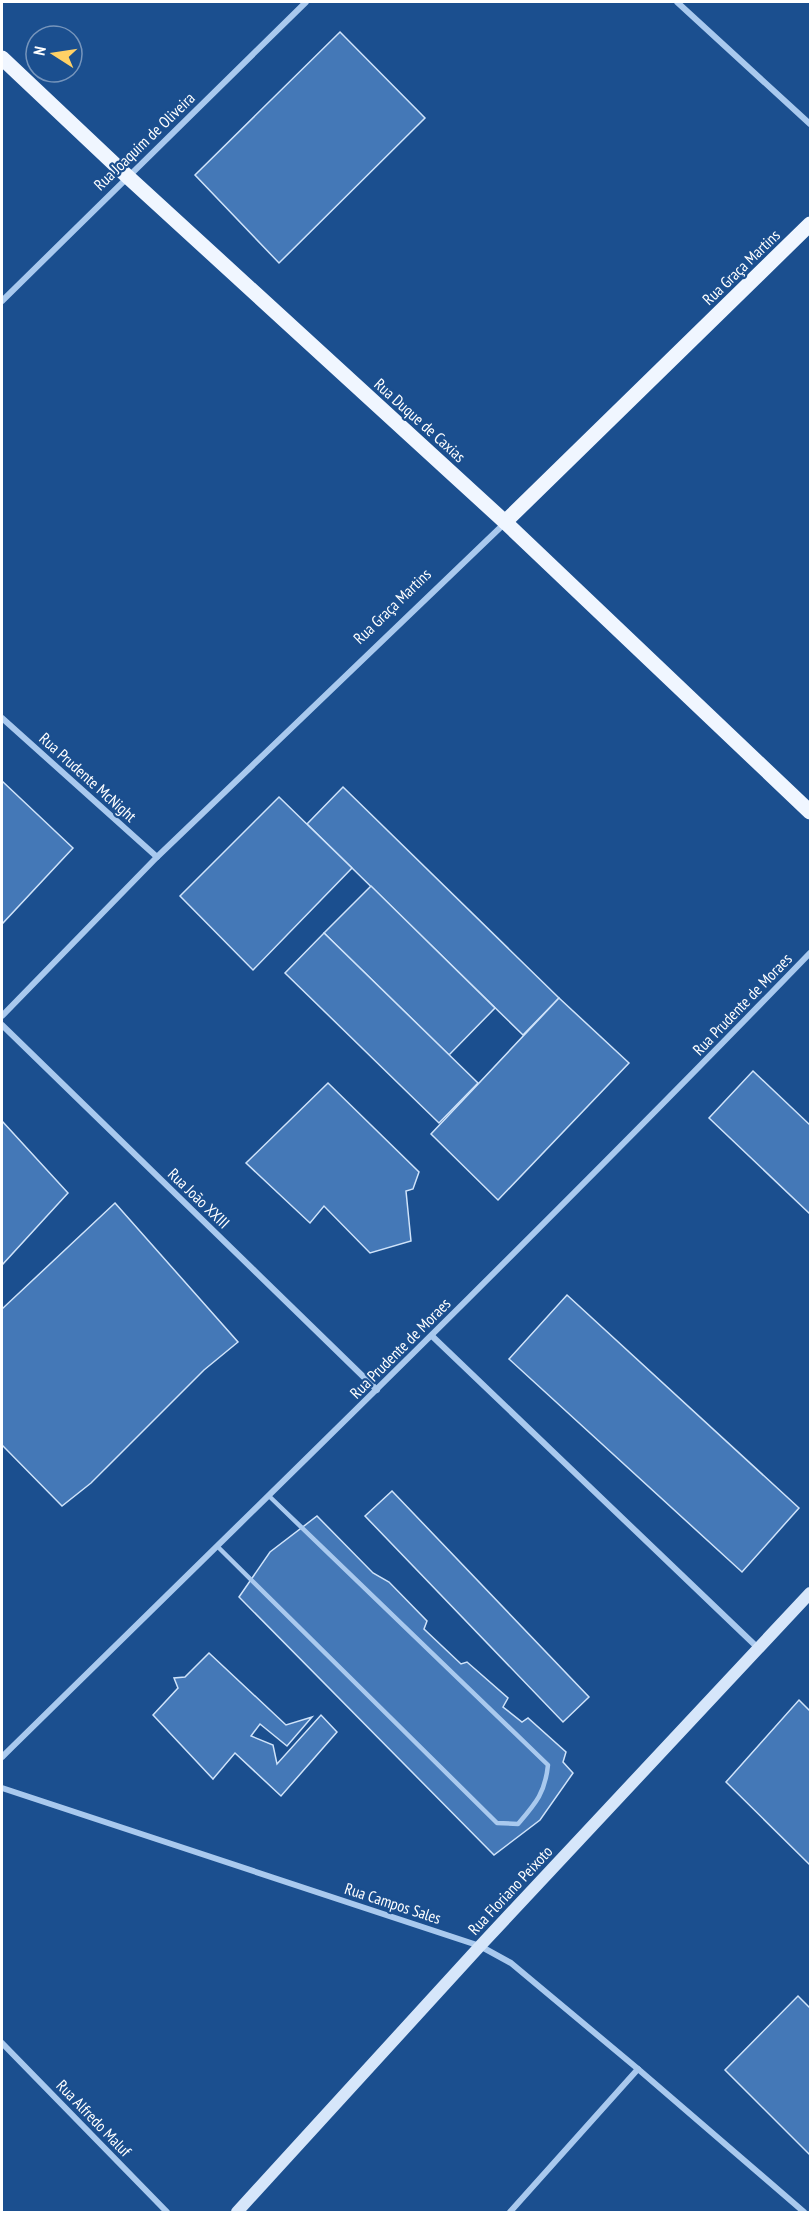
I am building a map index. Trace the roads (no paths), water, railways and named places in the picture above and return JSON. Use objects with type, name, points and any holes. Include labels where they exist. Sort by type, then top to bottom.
[{"type":"main road","name":"Rua Duque de Caxias","points":[[2,58],[127,176],[505,522],[810,812]]},
{"type":"main road","name":"Rua Graça Martins","points":[[505,522],[810,224]]},
{"type":"main road","name":"Rua Floriano Peixoto","points":[[237,2212],[480,1946],[810,1593]]},
{"type":"street","name":"Rua Joaquim de Oliveira","points":[[2,301],[306,2]]},
{"type":"street","points":[[677,2],[810,124]]},
{"type":"street","name":"Rua Graça Martins","points":[[2,1016],[157,857],[505,522]]},
{"type":"street","name":"Rua Prudente McNight","points":[[2,718],[157,857]]},
{"type":"street","name":"Rua Prudente de Moraes","points":[[2,1757],[432,1336],[577,1189],[647,1123],[810,953]]},
{"type":"street","name":"Rua João XXIII","points":[[2,1025],[377,1390]]},
{"type":"street","points":[[432,1336],[758,1648]]},
{"type":"street","name":"Rua Campos Sales","points":[[2,1788],[480,1946],[510,1963],[638,2069],[804,2212]]},
{"type":"street","name":"Rua Alfredo Maluf","points":[[2,2043],[167,2212]]},
{"type":"street","points":[[510,2212],[638,2069]]},
{"type":"lane","points":[[217,1546],[497,1823],[518,1824],[534,1805],[546,1784],[548,1765],[269,1496]]}]
